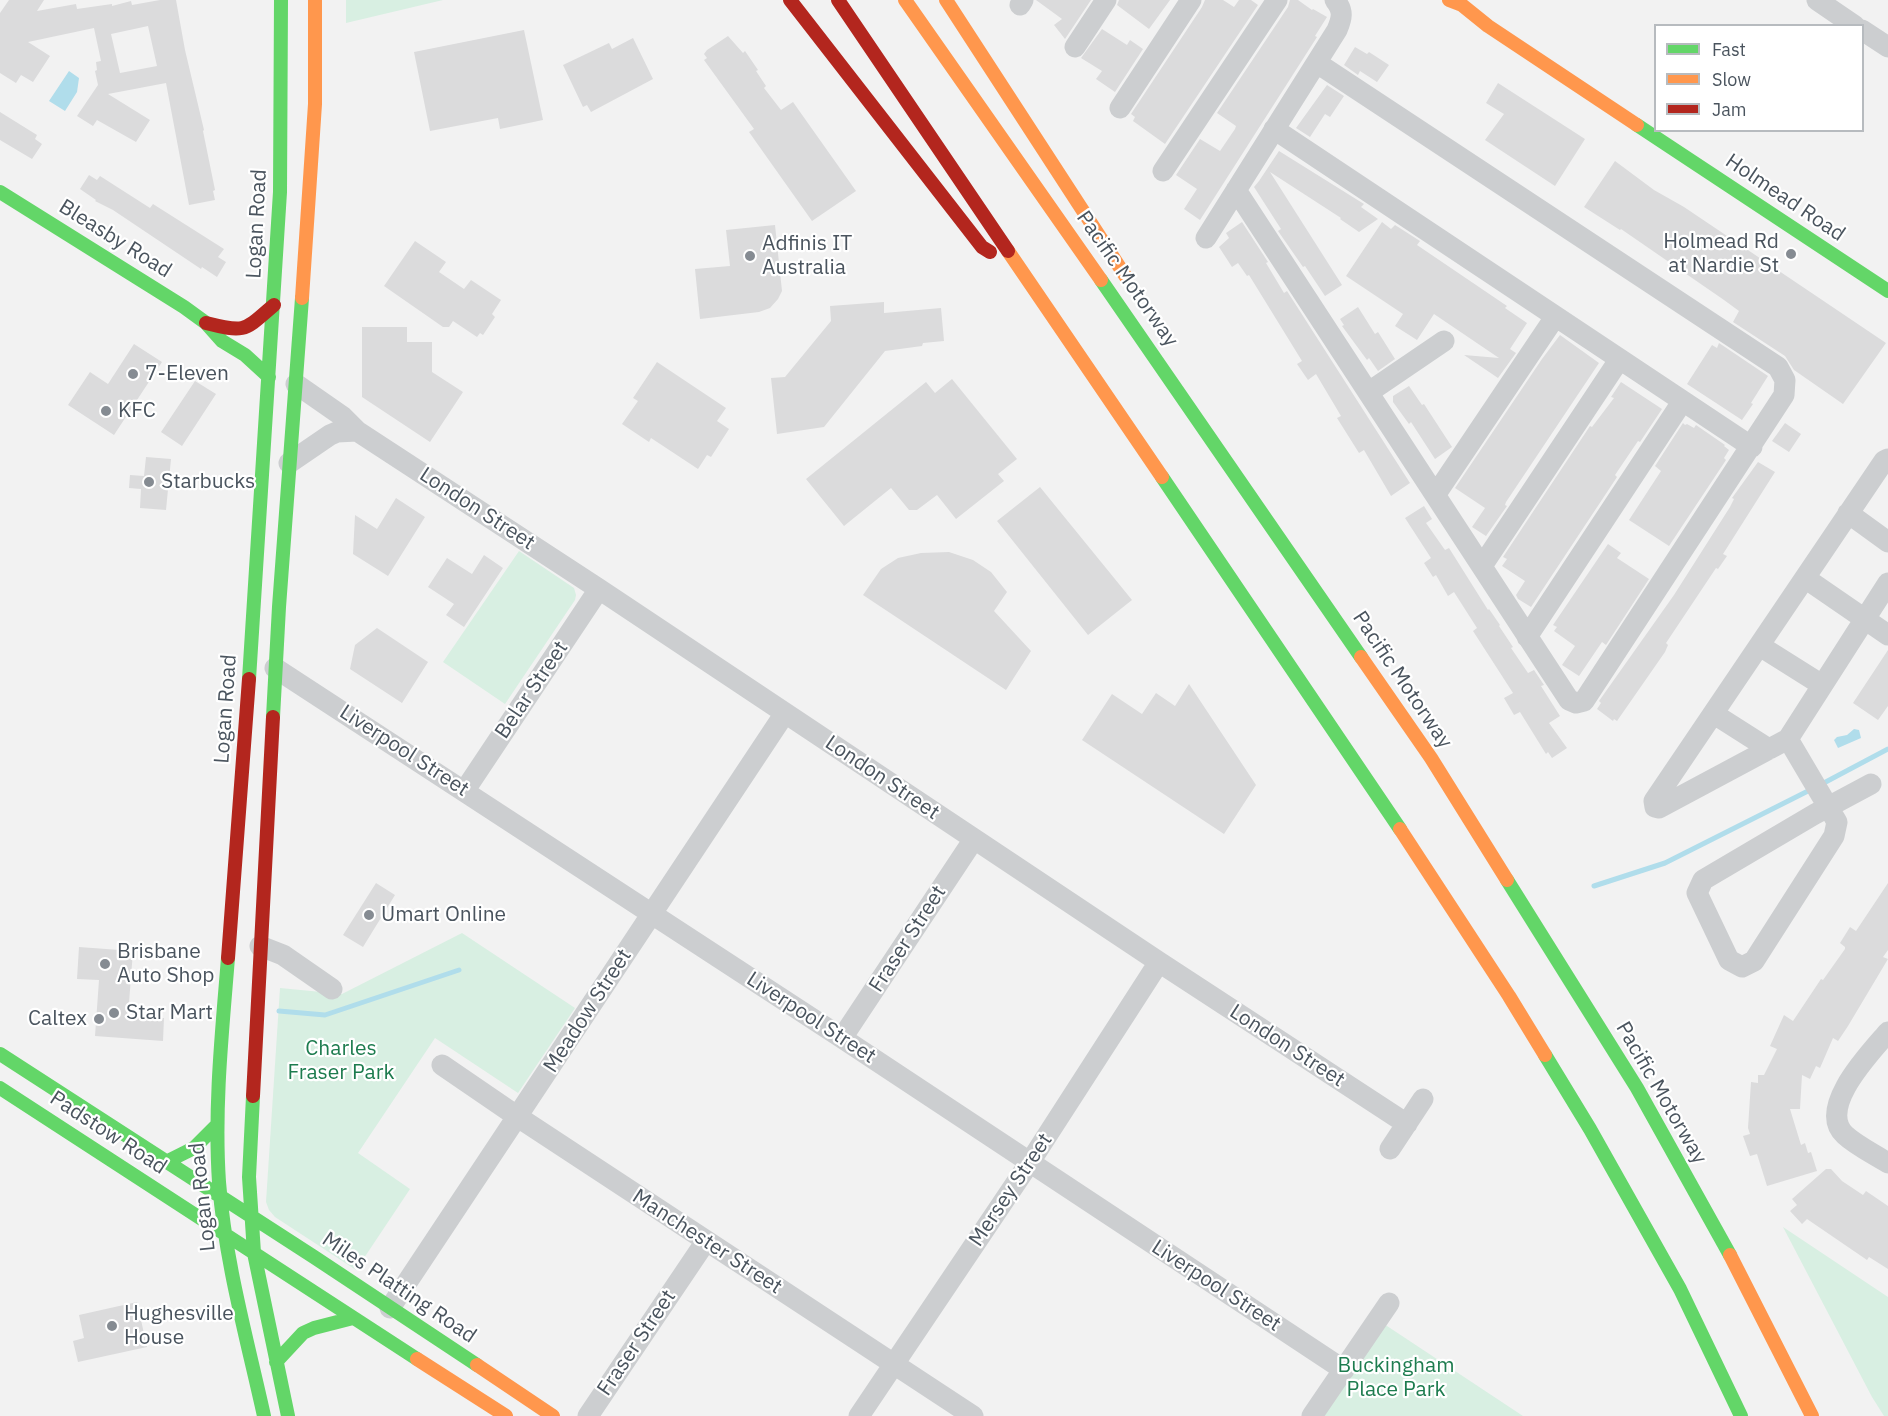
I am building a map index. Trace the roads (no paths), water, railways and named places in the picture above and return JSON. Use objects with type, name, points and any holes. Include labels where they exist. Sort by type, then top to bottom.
[{"type":"main road","name":"Logan Road","points":[[264,1416],[225,1234],[217,1125],[274,305],[281,170],[281,0]]},
{"type":"main road","points":[[288,1416],[254,1253],[249,1177],[275,668],[289,463],[297,384],[315,104],[315,0]]},
{"type":"main road","points":[[790,0],[982,247],[1025,273]]},
{"type":"main road","points":[[838,0],[1387,809],[1509,996],[1590,1129],[1680,1289],[1741,1416]]},
{"type":"main road","name":"Pacific Motorway","points":[[905,0],[1188,404],[1431,758],[1630,1078],[1730,1256],[1812,1416]]},
{"type":"main road","points":[[946,0],[1135,291]]},
{"type":"main road","name":"Holmead Road","points":[[1449,0],[1462,5],[1498,32],[1888,291]]},
{"type":"main road","name":"Bleasby Road","points":[[0,192],[206,323],[222,341],[245,356],[269,377]]},
{"type":"main road","name":"Bleasby Road","points":[[206,323],[231,330],[244,330],[252,326],[274,305]]},
{"type":"main road","points":[[1179,372],[1188,404]]},
{"type":"main road","name":"Padstow Road","points":[[0,1054],[221,1197]]},
{"type":"main road","name":"Padstow Road","points":[[0,1088],[254,1253]]},
{"type":"main road","points":[[166,1162],[194,1148],[217,1125]]},
{"type":"main road","name":"Miles Platting Road","points":[[221,1197],[553,1416]]},
{"type":"main road","points":[[254,1253],[506,1416]]},
{"type":"main road","points":[[276,1362],[303,1333],[353,1318]]},
{"type":"street","points":[[1075,48],[1106,0]]},
{"type":"street","points":[[1120,108],[1191,0]]},
{"type":"street","points":[[1163,171],[1277,0]]},
{"type":"street","points":[[1206,238],[1337,30],[1342,16],[1341,8],[1335,0]]},
{"type":"street","points":[[1816,0],[1852,24]]},
{"type":"street","points":[[1864,31],[1888,47]]},
{"type":"street","points":[[1236,190],[1569,700],[1576,703],[1584,701],[1752,447],[1784,395],[1785,380],[1778,368],[1317,63]]},
{"type":"street","points":[[1274,129],[1752,447]]},
{"type":"street","points":[[1436,494],[1555,317]]},
{"type":"street","points":[[1369,392],[1444,341]]},
{"type":"street","points":[[1482,566],[1619,360]]},
{"type":"street","name":"London Street","points":[[297,384],[342,416],[357,431],[1407,1124]]},
{"type":"street","points":[[1527,636],[1682,402]]},
{"type":"street","points":[[289,463],[315,443],[330,435],[357,431]]},
{"type":"street","points":[[1888,459],[1884,461],[1848,513],[1654,801],[1655,807],[1659,808],[1788,739],[1888,582]]},
{"type":"street","points":[[1848,513],[1888,542]]},
{"type":"street","points":[[1805,579],[1888,635]]},
{"type":"street","name":"Belar Street","points":[[465,790],[599,589]]},
{"type":"street","points":[[1760,646],[1822,686]]},
{"type":"street","name":"Liverpool Street","points":[[275,668],[465,790],[1344,1370]]},
{"type":"street","name":"Meadow Street","points":[[390,1308],[785,713]]},
{"type":"street","points":[[1714,714],[1769,749]]},
{"type":"street","points":[[1788,739],[1837,822],[1834,836],[1754,961],[1742,967],[1729,960],[1697,892],[1703,880],[1815,814],[1819,793]]},
{"type":"street","points":[[1819,793],[1870,784]]},
{"type":"street","name":"Fraser Street","points":[[842,1038],[974,839]]},
{"type":"street","points":[[260,946],[283,955],[332,989]]},
{"type":"street","name":"Mersey Street","points":[[859,1416],[1029,1162],[1159,962]]},
{"type":"street","points":[[1888,1032],[1851,1077],[1841,1096],[1838,1113],[1838,1125],[1845,1135],[1888,1163]]},
{"type":"street","name":"Manchester Street","points":[[442,1065],[974,1416]]},
{"type":"street","points":[[1390,1149],[1423,1100]]},
{"type":"street","name":"Fraser Street","points":[[588,1416],[706,1241]]},
{"type":"street","points":[[1312,1416],[1389,1303]]},
{"type":"water","points":[[69,71],[79,78],[77,92],[65,111],[49,101]]},
{"type":"water","points":[[1854,729],[1859,730],[1861,738],[1838,748],[1834,740],[1847,735]]},
{"type":"waterway","points":[[1820,785],[1888,749]]},
{"type":"waterway","points":[[1594,886],[1665,863],[1812,789]]},
{"type":"waterway","points":[[279,1011],[325,1015],[459,970]]},
{"type":"place","name":"Holmead Rd at Nardie St","points":[[1791,254]]},
{"type":"place","name":"Adfinis IT Australia","points":[[750,256]]},
{"type":"place","name":"7-Eleven","points":[[133,374]]},
{"type":"place","name":"KFC","points":[[106,411]]},
{"type":"place","name":"Starbucks","points":[[149,482]]},
{"type":"place","name":"Umart Online","points":[[369,915]]},
{"type":"place","name":"Brisbane Auto Shop","points":[[105,964]]},
{"type":"place","name":"Star Mart","points":[[114,1013]]},
{"type":"place","name":"Caltex","points":[[99,1019]]},
{"type":"place","name":"Hughesville House","points":[[112,1326]]},
{"type":"park label","name":"Charles Fraser Park","points":[[341,1061]]},
{"type":"park label","name":"Buckingham Place Park","points":[[1396,1378]]}]
